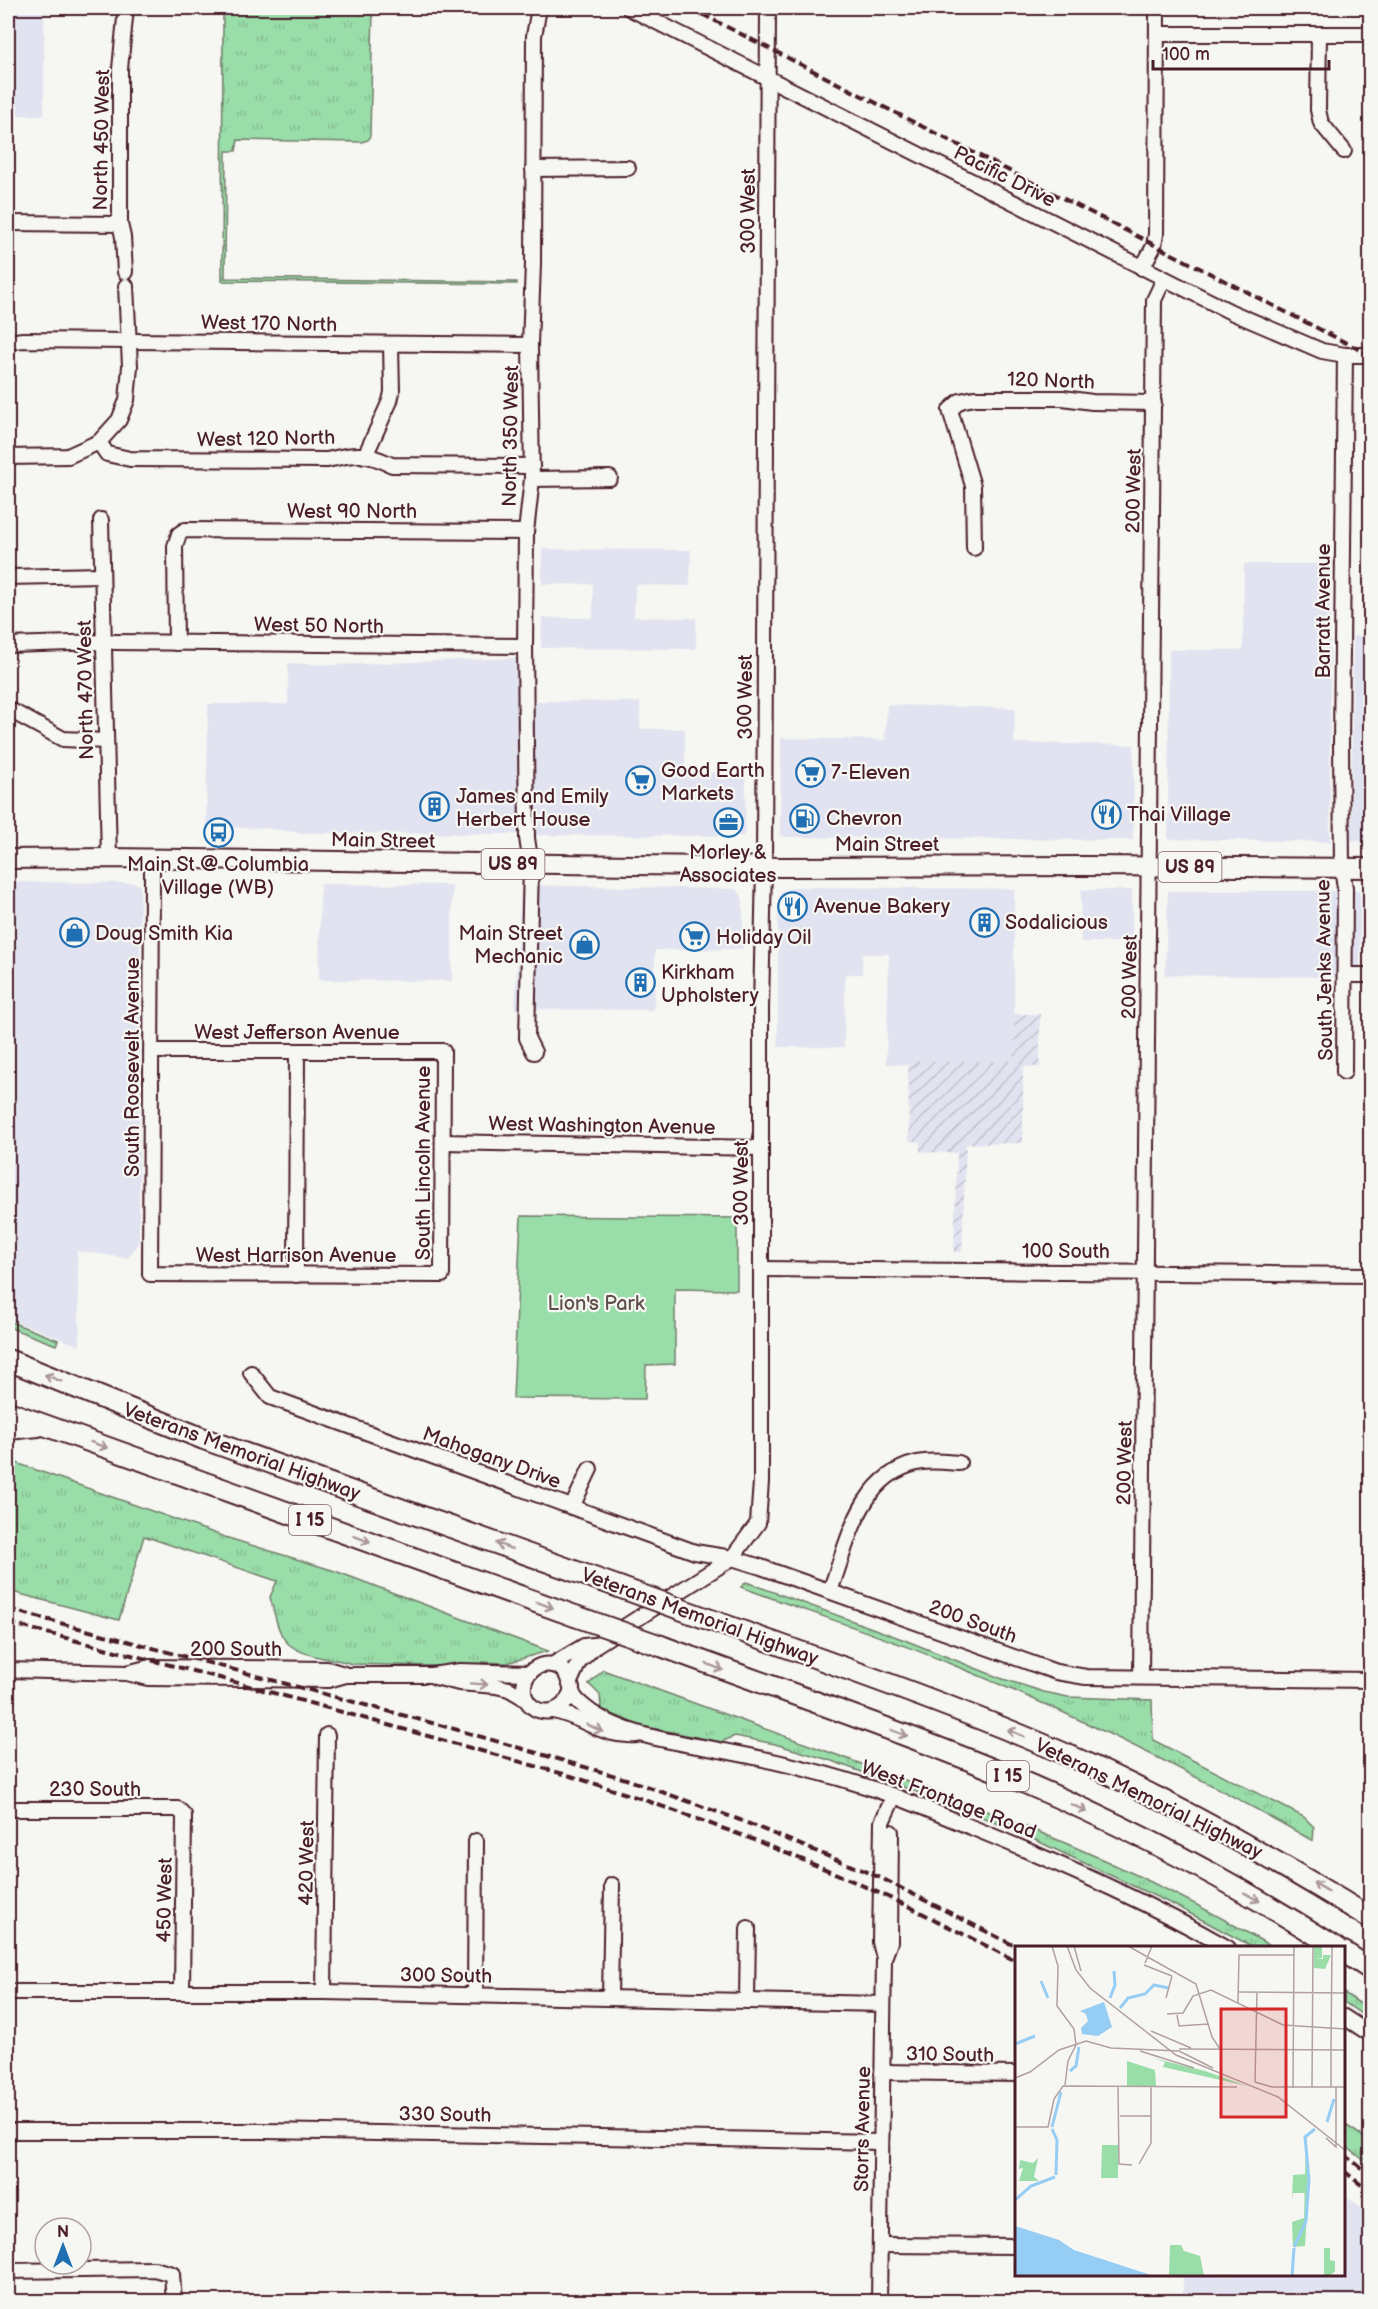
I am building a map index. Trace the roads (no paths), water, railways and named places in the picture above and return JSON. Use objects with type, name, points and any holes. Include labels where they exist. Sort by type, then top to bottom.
[{"type":"highway","name":"Veterans Memorial Highway","points":[[8,1360],[204,1439],[979,1718],[1079,1761],[1174,1806],[1265,1854],[1371,1918]]},
{"type":"highway","name":"Veterans Memorial Highway","points":[[8,1412],[939,1748],[1075,1806],[1209,1873],[1335,1946]]},
{"type":"highway","points":[[8,1429],[44,1425]]},
{"type":"highway","points":[[1345,1953],[1371,1969]]},
{"type":"main road","name":"Main Street","points":[[8,859],[109,858],[531,865],[1371,868]]},
{"type":"street","name":"North 450 West","points":[[125,272],[120,224],[120,69],[126,8]]},
{"type":"street","name":"North 350 West","points":[[534,1052],[527,1038],[531,865],[527,838],[525,646],[526,532],[532,473],[530,345],[534,36],[539,8]]},
{"type":"street","name":"Pacific Drive","points":[[629,8],[1164,279],[1322,351],[1345,355],[1371,355]]},
{"type":"street","name":"300 West","points":[[732,1558],[758,1523],[761,1482],[768,8]]},
{"type":"street","points":[[1142,268],[1154,246],[1156,234],[1157,8]]},
{"type":"street","points":[[1157,34],[1371,34]]},
{"type":"street","points":[[1318,34],[1318,110],[1321,123],[1344,151]]},
{"type":"street","points":[[533,169],[628,168]]},
{"type":"street","points":[[8,222],[120,224]]},
{"type":"street","name":"200 West","points":[[1141,1677],[1154,300],[1164,279]]},
{"type":"street","points":[[8,458],[68,456],[99,442],[119,420],[127,400],[130,366],[126,286]]},
{"type":"street","name":"West 170 North","points":[[8,342],[23,340],[530,345]]},
{"type":"street","points":[[365,456],[390,401],[392,392],[391,345]]},
{"type":"street","name":"Barratt Avenue","points":[[1342,867],[1341,681],[1345,355]]},
{"type":"street","name":"120 North","points":[[974,548],[973,486],[950,410],[960,401],[974,398],[1154,403]]},
{"type":"street","name":"West 120 North","points":[[99,442],[107,454],[130,459],[327,460],[353,454],[375,457],[392,465],[610,478]]},
{"type":"street","name":"North 470 West","points":[[101,520],[102,575],[109,642],[106,741],[109,858]]},
{"type":"street","name":"West 90 North","points":[[176,643],[175,546],[179,534],[191,529],[526,532]]},
{"type":"street","points":[[8,577],[102,575]]},
{"type":"street","name":"West 50 North","points":[[8,645],[109,642],[525,646]]},
{"type":"street","points":[[8,709],[63,739],[106,741]]},
{"type":"street","name":"South Roosevelt Avenue","points":[[150,1274],[152,860]]},
{"type":"street","name":"South Jenks Avenue","points":[[1342,867],[1345,888],[1344,1072]]},
{"type":"street","points":[[1345,975],[1371,975]]},
{"type":"street","name":"West Jefferson Avenue","points":[[151,1051],[443,1051]]},
{"type":"street","points":[[296,1275],[297,1051]]},
{"type":"street","name":"South Lincoln Avenue","points":[[442,1275],[443,1051]]},
{"type":"street","name":"West Washington Avenue","points":[[443,1142],[761,1148]]},
{"type":"street","name":"100 South","points":[[761,1269],[1371,1275]]},
{"type":"street","name":"West Harrison Avenue","points":[[150,1274],[442,1275]]},
{"type":"street","name":"Mahogany Drive","points":[[251,1373],[270,1397],[694,1552],[732,1558]]},
{"type":"street","points":[[830,1591],[863,1505],[882,1481],[896,1472],[919,1463],[959,1463]]},
{"type":"street","points":[[572,1507],[590,1469]]},
{"type":"street","points":[[571,1685],[562,1669],[552,1665],[542,1665],[526,1678],[524,1688],[526,1699],[533,1707],[543,1711],[553,1711],[563,1706],[569,1698],[571,1685],[573,1672],[579,1662],[596,1645],[732,1558]]},
{"type":"street","name":"200 South","points":[[732,1558],[1056,1672],[1086,1677],[1371,1680]]},
{"type":"street","points":[[552,1665],[585,1646],[596,1645]]},
{"type":"street","name":"200 South","points":[[8,1670],[127,1673],[150,1667],[327,1669],[346,1675],[430,1675],[460,1671],[530,1673]]},
{"type":"street","name":"200 South","points":[[430,1675],[459,1683],[509,1689],[526,1699]]},
{"type":"street","name":"West Frontage Road","points":[[571,1685],[579,1703],[591,1712],[639,1735],[786,1763],[894,1796],[1050,1860],[1152,1907],[1226,1946]]},
{"type":"street","name":"West Frontage Road","points":[[553,1711],[566,1714],[606,1733],[621,1737],[639,1735]]},
{"type":"street","name":"420 West","points":[[324,1992],[327,1735]]},
{"type":"street","name":"Storrs Avenue","points":[[879,2301],[884,1958],[880,1942],[882,1822],[894,1796]]},
{"type":"street","name":"230 South","points":[[8,1809],[178,1809],[182,1811]]},
{"type":"street","name":"450 West","points":[[182,1811],[184,1815],[182,1991]]},
{"type":"street","points":[[475,1995],[476,1841]]},
{"type":"street","points":[[610,1998],[612,1884]]},
{"type":"street","points":[[747,2000],[748,1928]]},
{"type":"street","name":"300 South","points":[[8,1992],[324,1992],[883,2004]]},
{"type":"street","points":[[1345,2018],[1371,2034]]},
{"type":"street","name":"310 South","points":[[882,2072],[1015,2074]]},
{"type":"street","name":"330 South","points":[[8,2132],[265,2131],[881,2142]]},
{"type":"street","points":[[880,2244],[1015,2246]]},
{"type":"street","points":[[8,2271],[154,2269],[172,2274],[174,2301]]},
{"type":"railway","points":[[690,8],[1370,355]]},
{"type":"railway","points":[[8,1609],[458,1730],[626,1779],[740,1820],[881,1878],[1015,1946]]},
{"type":"railway","points":[[8,1623],[220,1678],[571,1776],[642,1799],[752,1839],[837,1874],[912,1908],[1015,1960]]},
{"type":"railway","points":[[1345,2155],[1370,2175]]},
{"type":"railway","points":[[1345,2172],[1370,2192]]},
{"type":"place","name":"7-Eleven","points":[[810,772]]},
{"type":"place","name":"Good Earth Markets","points":[[640,781]]},
{"type":"place","name":"James and Emily Herbert House","points":[[435,807]]},
{"type":"place","name":"Thai Village","points":[[1106,814]]},
{"type":"place","name":"Chevron","points":[[805,818]]},
{"type":"place","name":"Morley & Associates","points":[[728,822]]},
{"type":"place","name":"Main St @ Columbia Village (WB)","points":[[218,833]]},
{"type":"place","name":"Avenue Bakery","points":[[793,906]]},
{"type":"place","name":"Sodalicious","points":[[984,922]]},
{"type":"place","name":"Doug Smith Kia","points":[[74,933]]},
{"type":"place","name":"Holiday Oil","points":[[695,937]]},
{"type":"place","name":"Main Street Mechanic","points":[[584,944]]},
{"type":"place","name":"Kirkham Upholstery","points":[[640,983]]},
{"type":"park label","name":"Lion's Park","points":[[596,1303]]}]
